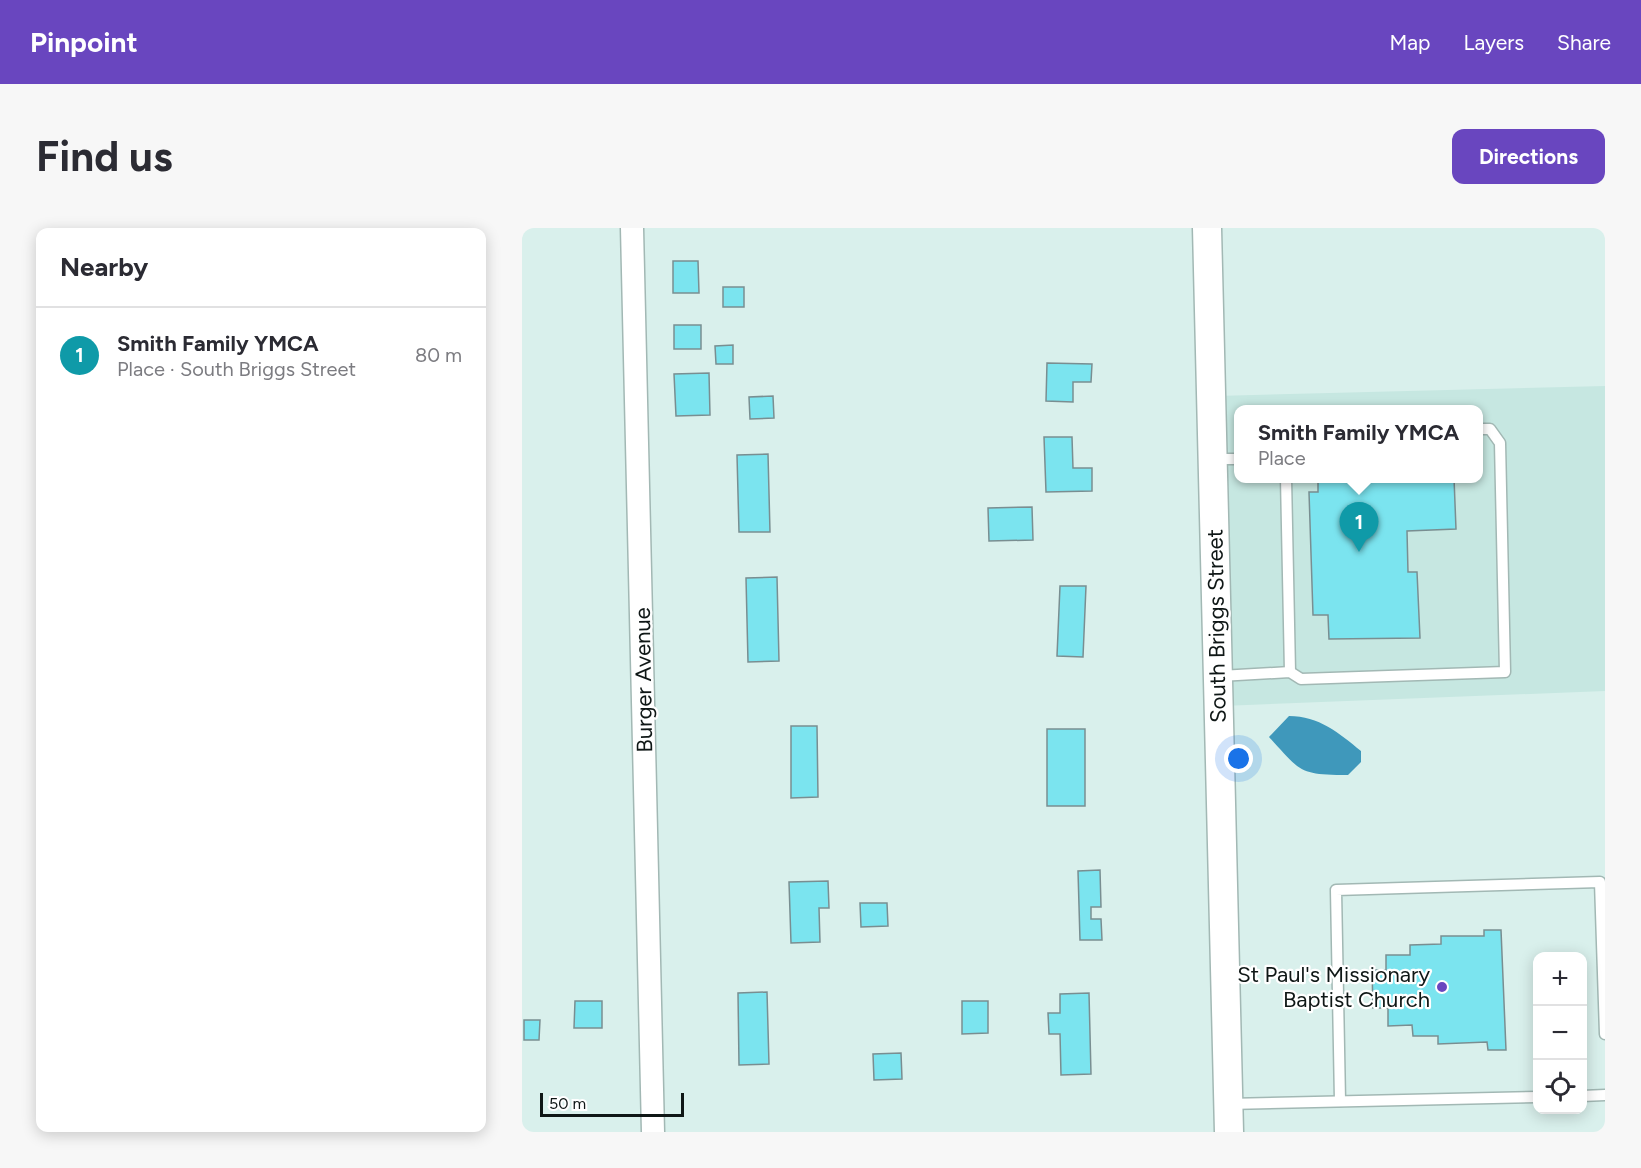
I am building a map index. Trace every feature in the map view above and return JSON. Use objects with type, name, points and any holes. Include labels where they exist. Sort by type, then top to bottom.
[{"type":"street","name":"Burger Avenue","points":[[632,228],[653,1132]]},
{"type":"street","name":"South Briggs Street","points":[[1207,228],[1226,459],[1216,676],[1228,1132]]},
{"type":"lane","points":[[1216,676],[1290,672],[1301,679],[1505,672],[1500,443],[1490,429],[1483,429]]},
{"type":"lane","points":[[1286,483],[1290,672]]},
{"type":"lane","points":[[1340,1101],[1336,890],[1600,882],[1605,1034]]},
{"type":"lane","points":[[1587,1096],[1605,1095]]},
{"type":"lane","points":[[1228,1104],[1533,1097]]},
{"type":"shaded area","points":[[1605,386],[1605,691],[1222,706],[1216,396]]},
{"type":"water","points":[[1289,716],[1319,722],[1336,732],[1361,751],[1361,762],[1348,775],[1319,774],[1302,769],[1288,758],[1269,737]]},
{"type":"building","points":[[673,261],[698,261],[699,293],[673,293]]},
{"type":"building","points":[[723,287],[744,287],[744,307],[723,307]]},
{"type":"building","points":[[674,325],[701,325],[701,349],[674,349]]},
{"type":"building","points":[[733,345],[733,364],[716,364],[715,346]]},
{"type":"building","points":[[1047,363],[1092,364],[1091,382],[1073,382],[1073,402],[1046,401]]},
{"type":"building","points":[[709,373],[710,415],[676,416],[674,374]]},
{"type":"building","points":[[773,396],[774,418],[750,419],[749,397]]},
{"type":"building","points":[[1044,437],[1072,437],[1073,468],[1092,468],[1092,491],[1046,492]]},
{"type":"building","points":[[768,454],[770,532],[739,532],[737,455]]},
{"type":"building","points":[[1318,483],[1454,483],[1456,529],[1407,531],[1408,572],[1417,572],[1420,638],[1329,639],[1328,615],[1313,615],[1309,492],[1318,492]]},
{"type":"building","points":[[1032,507],[1033,540],[989,541],[988,508]]},
{"type":"building","points":[[777,577],[779,661],[748,662],[746,578]]},
{"type":"building","points":[[1060,586],[1086,586],[1083,657],[1057,656]]},
{"type":"building","points":[[791,726],[817,726],[818,797],[791,798]]},
{"type":"building","points":[[1047,729],[1085,729],[1085,806],[1047,806]]},
{"type":"building","points":[[1100,870],[1101,907],[1091,907],[1091,919],[1101,919],[1102,940],[1080,940],[1078,871]]},
{"type":"building","points":[[828,881],[829,908],[819,908],[820,942],[791,943],[789,882]]},
{"type":"building","points":[[860,903],[887,903],[888,926],[861,927]]},
{"type":"building","points":[[1484,930],[1501,930],[1506,1050],[1488,1050],[1487,1042],[1438,1044],[1438,1036],[1413,1036],[1412,1025],[1388,1026],[1388,1008],[1373,1008],[1372,970],[1386,970],[1386,955],[1410,955],[1410,945],[1441,944],[1441,936],[1484,936]]},
{"type":"building","points":[[767,992],[769,1064],[739,1065],[738,993]]},
{"type":"building","points":[[1089,993],[1091,1074],[1061,1075],[1060,1034],[1049,1034],[1048,1013],[1060,1013],[1060,994]]},
{"type":"building","points":[[575,1001],[602,1001],[602,1028],[574,1028]]},
{"type":"building","points":[[962,1001],[988,1001],[988,1033],[962,1034]]},
{"type":"building","points":[[524,1020],[540,1020],[539,1040],[524,1040]]},
{"type":"building","points":[[901,1053],[902,1079],[874,1080],[873,1054]]},
{"type":"place","name":"Smith Family YMCA","points":[[1359,552]]},
{"type":"place","name":"St Paul's Missionary Baptist Church","points":[[1442,987]]}]
